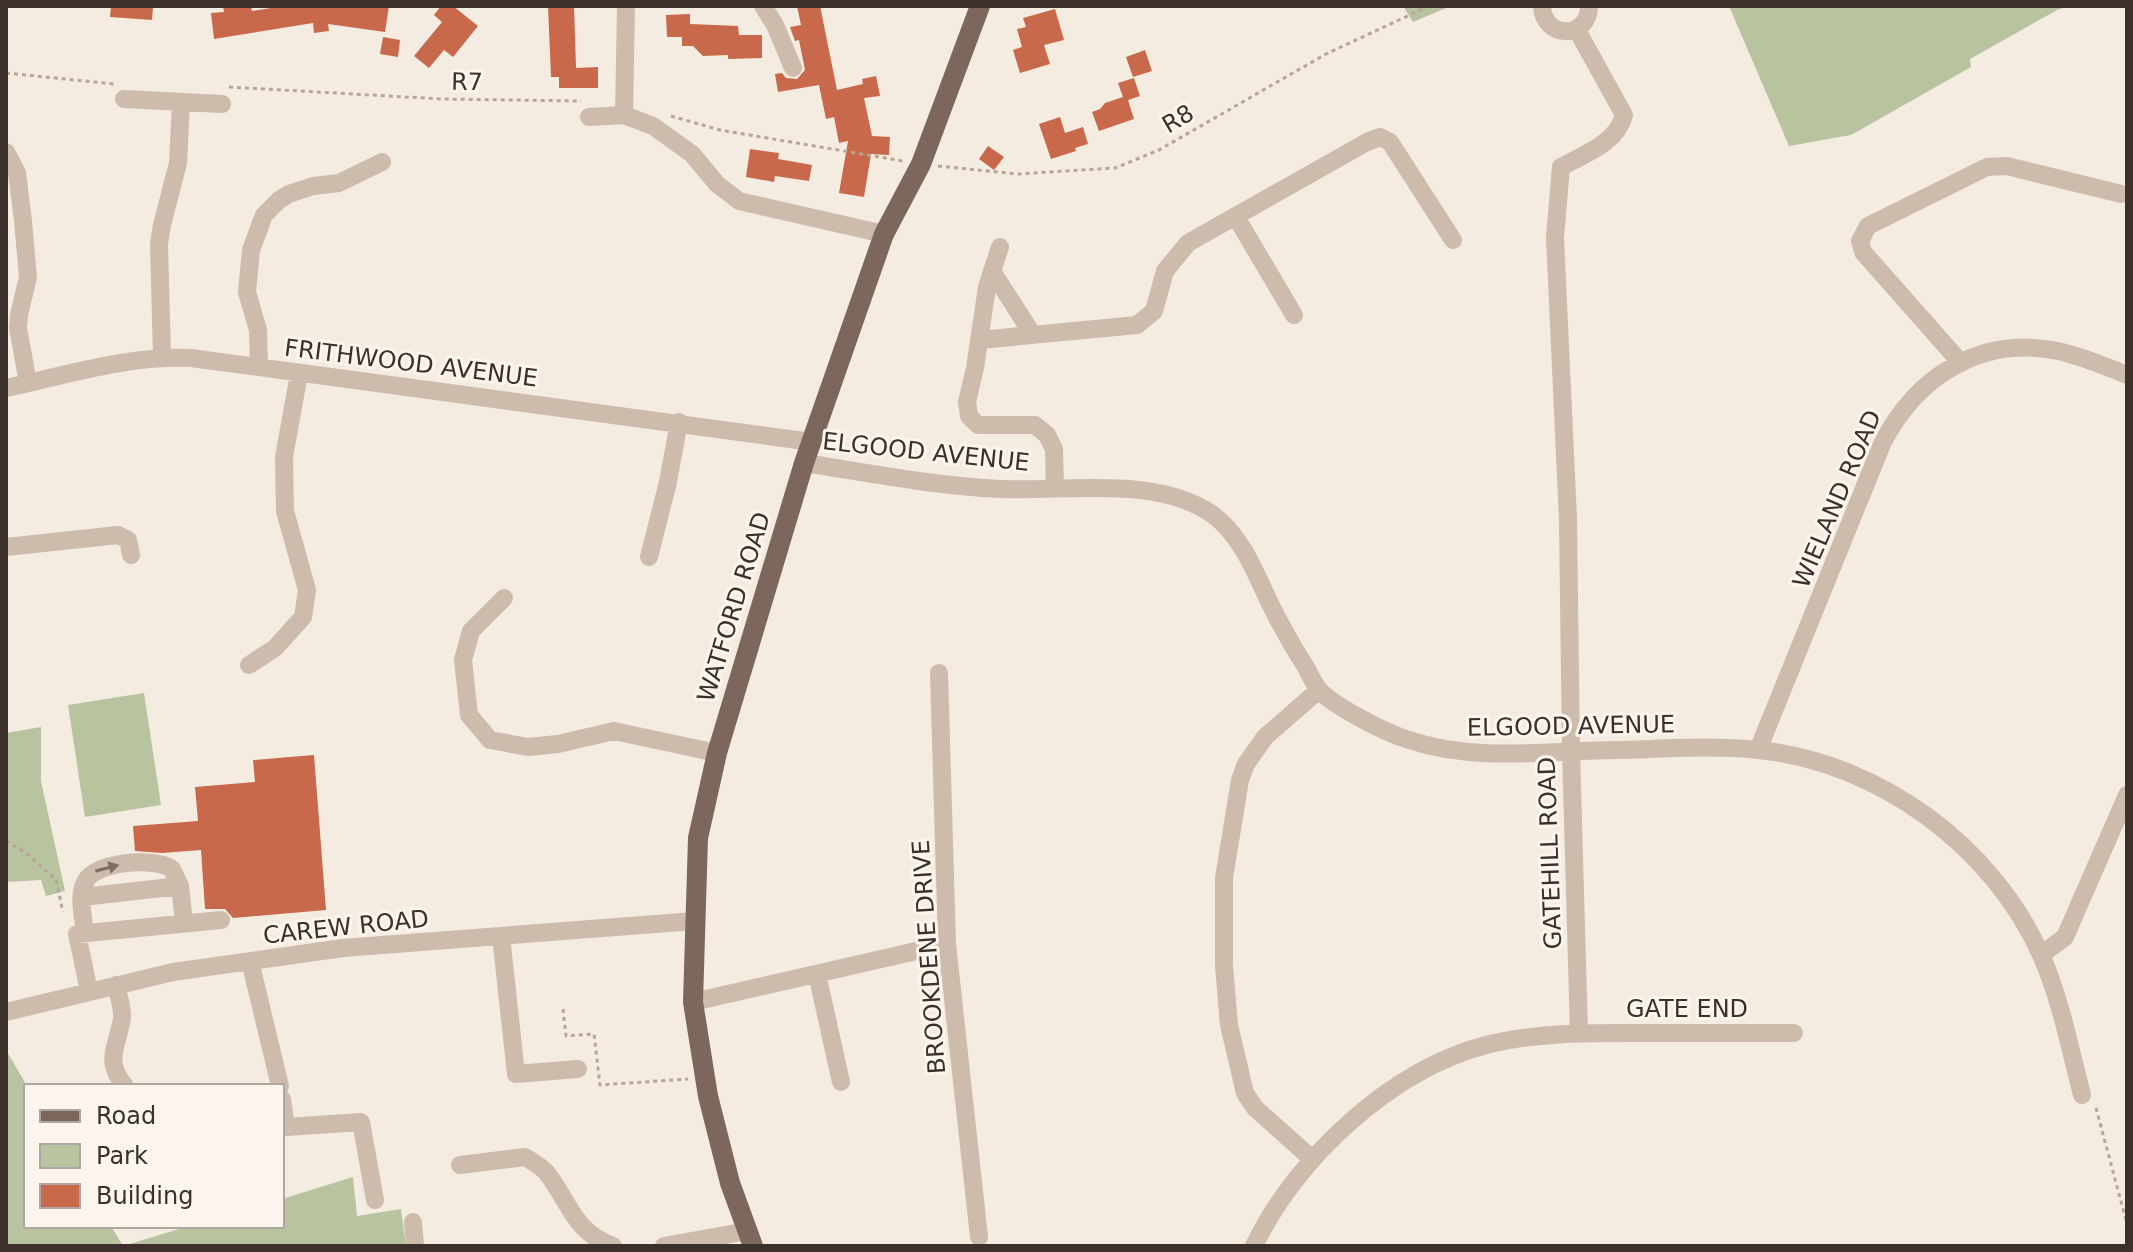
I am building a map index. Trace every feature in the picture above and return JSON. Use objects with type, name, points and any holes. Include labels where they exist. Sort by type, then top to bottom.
[{"type":"main road","name":"WATFORD ROAD","points":[[750,1239],[730,1183],[705,1078],[693,1002],[698,838],[717,753],[804,463],[884,234],[921,164],[980,6]]},
{"type":"street","points":[[624,115],[626,6]]},
{"type":"street","points":[[763,6],[775,25],[793,68]]},
{"type":"street","points":[[1542,6],[1544,17],[1561,32],[1577,30],[1587,19],[1589,6]]},
{"type":"street","name":"GATEHILL ROAD","points":[[1577,30],[1624,115],[1621,128],[1607,142],[1561,167],[1555,238],[1568,519],[1579,1033]]},
{"type":"street","points":[[124,92],[181,102],[224,96]]},
{"type":"street","points":[[162,357],[159,244],[178,163],[181,102]]},
{"type":"street","points":[[589,109],[624,115],[653,126],[692,154],[717,184],[739,201],[884,234]]},
{"type":"street","points":[[980,340],[1137,325],[1154,311],[1165,271],[1188,243],[1380,137],[1390,142],[1453,240]]},
{"type":"street","points":[[6,152],[17,173],[24,235],[28,277],[18,328],[28,383]]},
{"type":"street","points":[[259,367],[258,330],[247,292],[251,250],[264,215],[289,194],[313,186],[339,183],[382,162]]},
{"type":"street","points":[[1961,363],[1863,252],[1860,241],[1868,226],[1987,167],[2007,166],[2121,194]]},
{"type":"street","points":[[1236,217],[1294,315]]},
{"type":"street","points":[[1000,247],[987,287],[967,402],[969,416],[978,425],[1035,425],[1047,435],[1054,449],[1055,488]]},
{"type":"street","points":[[992,271],[1033,335]]},
{"type":"street","name":"WIELAND ROAD","points":[[1758,750],[1882,444],[1895,418],[1920,389],[1961,363],[1995,351],[2035,348],[2074,355],[2127,375]]},
{"type":"street","name":"FRITHWOOD AVENUE","points":[[6,388],[162,357],[259,367],[812,442]]},
{"type":"street","points":[[249,665],[275,648],[303,617],[307,590],[284,497],[284,457],[299,374]]},
{"type":"street","points":[[649,557],[679,422]]},
{"type":"street","name":"ELGOOD AVENUE","points":[[804,463],[1001,489],[1148,491],[1209,512],[1228,527],[1251,562],[1279,625],[1319,690],[1368,723],[1409,741],[1455,751],[1513,754],[1758,750],[1800,757],[1845,771],[1888,791],[1951,835],[1991,876],[2024,924],[2054,988],[2082,1095]]},
{"type":"street","points":[[6,547],[118,535],[128,540],[131,555]]},
{"type":"street","points":[[504,598],[471,631],[463,660],[469,715],[490,740],[528,747],[558,744],[614,731],[717,753]]},
{"type":"street","name":"BROOKDENE DRIVE","points":[[939,673],[947,944],[979,1237]]},
{"type":"street","points":[[1312,1159],[1255,1108],[1245,1093],[1229,1025],[1224,965],[1224,878],[1240,780],[1246,764],[1265,737],[1319,690]]},
{"type":"street","points":[[2041,955],[2065,937],[2127,795]]},
{"type":"street","points":[[89,991],[81,933],[84,882],[91,874],[109,866],[157,862],[172,869],[180,886],[184,922]]},
{"type":"street","points":[[82,897],[180,886]]},
{"type":"street","points":[[81,933],[221,920]]},
{"type":"street","name":"CAREW ROAD","points":[[6,1012],[173,972],[343,948],[695,921]]},
{"type":"street","points":[[501,936],[516,1074],[578,1069]]},
{"type":"street","points":[[693,1002],[947,944]]},
{"type":"street","points":[[250,961],[280,1084]]},
{"type":"street","points":[[817,974],[841,1082]]},
{"type":"street","points":[[116,985],[122,1015],[112,1053],[117,1077],[123,1084]]},
{"type":"street","points":[[1254,1246],[1273,1212],[1312,1159],[1353,1119],[1377,1101],[1429,1069],[1485,1045],[1579,1033]]},
{"type":"street","name":"GATE END","points":[[1579,1033],[1794,1033]]},
{"type":"street","points":[[284,1127],[361,1122],[375,1200]]},
{"type":"street","points":[[460,1165],[525,1157],[543,1169],[571,1215],[601,1242],[613,1246]]},
{"type":"street","points":[[413,1222],[415,1246]]},
{"type":"street","points":[[664,1246],[750,1239]]},
{"type":"path","name":"R8","points":[[921,164],[1018,174],[1115,168],[1159,150],[1326,54],[1429,6]]},
{"type":"path","points":[[6,73],[124,92]]},
{"type":"path","name":"R7","points":[[224,96],[442,99],[589,109]]},
{"type":"path","points":[[666,114],[720,130],[921,164]]},
{"type":"path","points":[[6,841],[26,853],[56,880],[63,913],[81,933]]},
{"type":"path","points":[[563,1009],[566,1036],[594,1034],[600,1085],[705,1078]]},
{"type":"path","points":[[2082,1095],[2095,1106],[2127,1224]]},
{"type":"green space","points":[[1403,6],[1451,6],[1413,22]]},
{"type":"green space","points":[[1729,6],[2069,6],[1970,59],[1971,67],[1851,135],[1789,146]]},
{"type":"green space","points":[[144,693],[161,805],[85,817],[68,705]]},
{"type":"green space","points":[[41,727],[41,781],[65,891],[46,896],[41,880],[6,882],[6,733]]},
{"type":"green space","points":[[6,1050],[26,1084],[24,1228],[112,1228],[123,1246],[6,1246]]},
{"type":"green space","points":[[353,1177],[357,1216],[401,1209],[406,1246],[123,1246],[182,1228],[284,1228],[284,1198]]},
{"type":"building","points":[[111,6],[153,6],[152,20],[110,17]]},
{"type":"building","points":[[223,6],[251,6],[252,11],[283,6],[389,6],[385,32],[328,24],[329,31],[314,33],[313,23],[214,39],[211,13],[224,12]]},
{"type":"building","points":[[441,6],[453,6],[478,26],[453,57],[444,50],[429,68],[414,56],[442,22],[434,15]]},
{"type":"building","points":[[548,6],[574,6],[576,68],[598,67],[598,88],[559,88],[559,77],[551,77]]},
{"type":"building","points":[[797,6],[820,6],[837,90],[863,84],[862,79],[876,76],[880,96],[864,98],[872,136],[890,137],[889,155],[871,154],[864,197],[839,193],[848,141],[839,143],[834,117],[826,119],[819,85],[778,92],[775,74],[782,73],[786,78],[797,79],[805,70],[799,40],[795,41],[790,27],[801,25]]},
{"type":"building","points":[[1055,9],[1064,40],[1044,45],[1050,64],[1020,73],[1013,50],[1022,47],[1017,29],[1026,27],[1023,18]]},
{"type":"building","points":[[690,14],[690,24],[738,26],[739,35],[762,35],[762,58],[703,56],[693,46],[682,46],[682,37],[667,37],[666,15]]},
{"type":"building","points":[[383,37],[400,40],[398,57],[380,54]]},
{"type":"building","points":[[1145,50],[1152,71],[1133,77],[1126,57]]},
{"type":"building","points":[[1134,78],[1140,96],[1128,100],[1134,119],[1099,131],[1092,112],[1105,103],[1123,97],[1118,83]]},
{"type":"building","points":[[1060,117],[1065,133],[1083,127],[1088,144],[1051,159],[1039,124]]},
{"type":"building","points":[[988,146],[1004,157],[994,170],[979,159]]},
{"type":"building","points":[[750,149],[779,153],[778,159],[812,165],[809,181],[775,176],[774,182],[746,177]]},
{"type":"building","points":[[314,755],[326,910],[233,918],[225,909],[205,909],[201,850],[162,853],[135,851],[133,826],[198,821],[195,787],[255,782],[253,760]]}]
